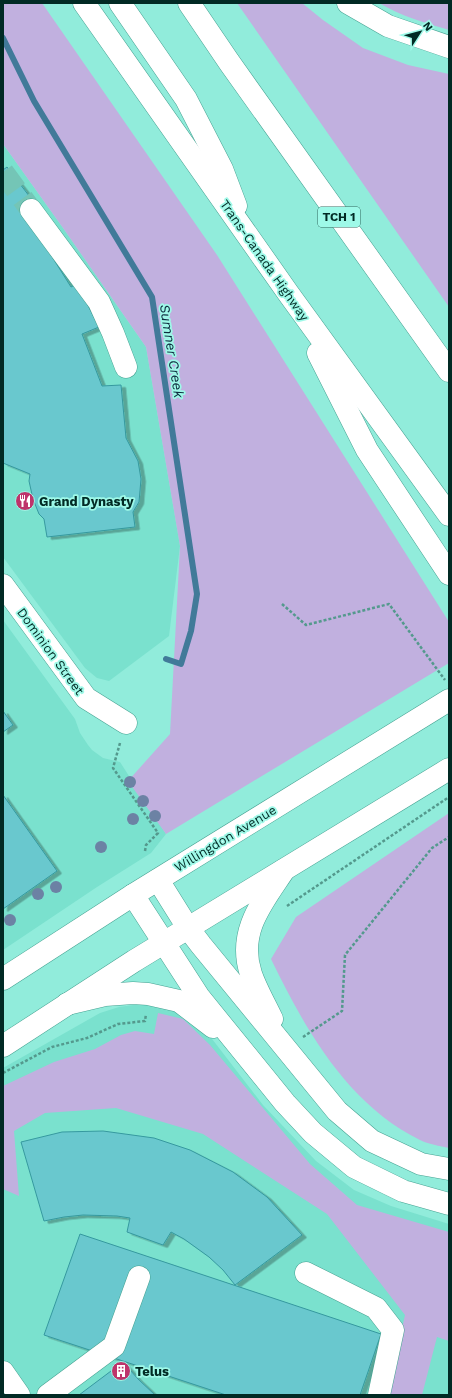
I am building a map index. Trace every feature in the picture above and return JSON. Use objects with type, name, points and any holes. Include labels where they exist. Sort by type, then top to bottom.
[{"type":"main road","name":"Trans-Canada Highway","points":[[84,3],[247,236],[449,515]]},
{"type":"main road","points":[[120,3],[186,99],[222,169],[247,236]]},
{"type":"main road","points":[[172,3],[229,62]]},
{"type":"main road","name":"TCH 1","points":[[189,3],[229,62],[449,371]]},
{"type":"main road","points":[[348,3],[388,26],[449,47]]},
{"type":"main road","points":[[31,210],[98,302],[113,332],[126,367]]},
{"type":"main road","points":[[288,293],[367,450],[449,574]]},
{"type":"main road","name":"Dominion Street","points":[[3,585],[86,698],[126,723]]},
{"type":"main road","name":"Willingdon Avenue","points":[[3,979],[132,895],[449,700]]},
{"type":"main road","points":[[3,1046],[188,928],[449,769]]},
{"type":"main road","points":[[284,870],[258,908],[248,936],[247,955],[251,975],[286,1049]]},
{"type":"main road","points":[[158,880],[188,928],[337,1111],[372,1141],[421,1164],[449,1169]]},
{"type":"main road","points":[[132,895],[199,997],[285,1103],[313,1133],[354,1167],[404,1192],[449,1204]]},
{"type":"main road","points":[[67,1004],[105,995],[133,993],[148,994],[179,1001],[207,1021],[251,1061]]},
{"type":"main road","points":[[306,1273],[376,1308],[393,1330],[379,1395]]},
{"type":"main road","points":[[48,1395],[114,1346],[139,1277]]},
{"type":"main road","points":[[3,1372],[19,1395]]},
{"type":"path","points":[[282,604],[306,625],[389,604],[449,685]]},
{"type":"path","points":[[126,723],[113,768],[158,833],[146,845],[145,851]]},
{"type":"path","points":[[282,911],[298,898],[449,797]]},
{"type":"path","points":[[286,1049],[342,1011],[345,955],[432,848],[449,837]]},
{"type":"path","points":[[3,1073],[52,1047],[88,1038],[118,1024],[145,1021],[146,1009]]},
{"type":"shaded area","points":[[3,3],[42,3],[217,255],[449,622],[449,663],[166,834],[128,781],[170,734],[180,546],[146,347],[3,144]]},
{"type":"shaded area","points":[[237,3],[302,3],[323,20],[363,48],[408,65],[449,74],[449,307]]},
{"type":"shaded area","points":[[379,3],[449,3],[449,30],[422,22],[387,8]]},
{"type":"shaded area","points":[[3,144],[146,347],[180,546],[169,636],[109,681],[97,678],[85,668],[3,557]]},
{"type":"shaded area","points":[[3,620],[75,719],[80,733],[88,745],[103,758],[120,762],[166,834],[151,853],[3,950]]},
{"type":"shaded area","points":[[449,813],[449,1148],[420,1140],[394,1125],[371,1106],[350,1085],[314,1038],[298,1012],[271,959],[296,917]]},
{"type":"shaded area","points":[[147,1003],[180,1013],[209,1035],[263,1105],[316,1161],[354,1190],[391,1206],[449,1224],[449,1395],[3,1395],[3,1068],[100,1013],[119,1007]]},
{"type":"shaded area","points":[[158,1013],[183,1019],[210,1045],[310,1164],[357,1205],[449,1232],[449,1341],[437,1337],[422,1395],[387,1395],[405,1315],[327,1214],[203,1134],[116,1108],[45,1113],[14,1131],[19,1196],[3,1189],[3,1086],[54,1062],[95,1049],[121,1035],[135,1031],[154,1034]]},
{"type":"building","points":[[7,167],[36,205],[26,215],[71,287],[77,284],[99,327],[82,334],[102,386],[121,385],[126,438],[138,461],[141,479],[139,502],[133,512],[135,527],[47,537],[44,519],[39,514],[33,499],[29,481],[30,474],[3,463],[3,170]]},
{"type":"building","points":[[3,711],[13,725],[3,732]]},
{"type":"building","points":[[3,795],[57,871],[3,909]]},
{"type":"building","points":[[103,1131],[154,1138],[190,1150],[233,1172],[267,1197],[302,1235],[235,1285],[223,1270],[209,1257],[184,1239],[171,1232],[163,1245],[127,1232],[130,1218],[83,1215],[44,1221],[21,1142],[62,1132]]},
{"type":"building","points":[[80,1234],[381,1334],[360,1395],[226,1395],[44,1335]]},
{"type":"building","name":"Telus","points":[[123,1362],[155,1395],[79,1395]]},
{"type":"waterway","name":"Sumner Creek","points":[[3,38],[34,101],[152,297],[197,594],[191,631],[181,664],[166,659]]},
{"type":"tunnel","points":[[3,172],[31,210]]},
{"type":"place","name":"Grand Dynasty","points":[[25,501]]},
{"type":"place","name":"Telus","points":[[121,1371]]}]
